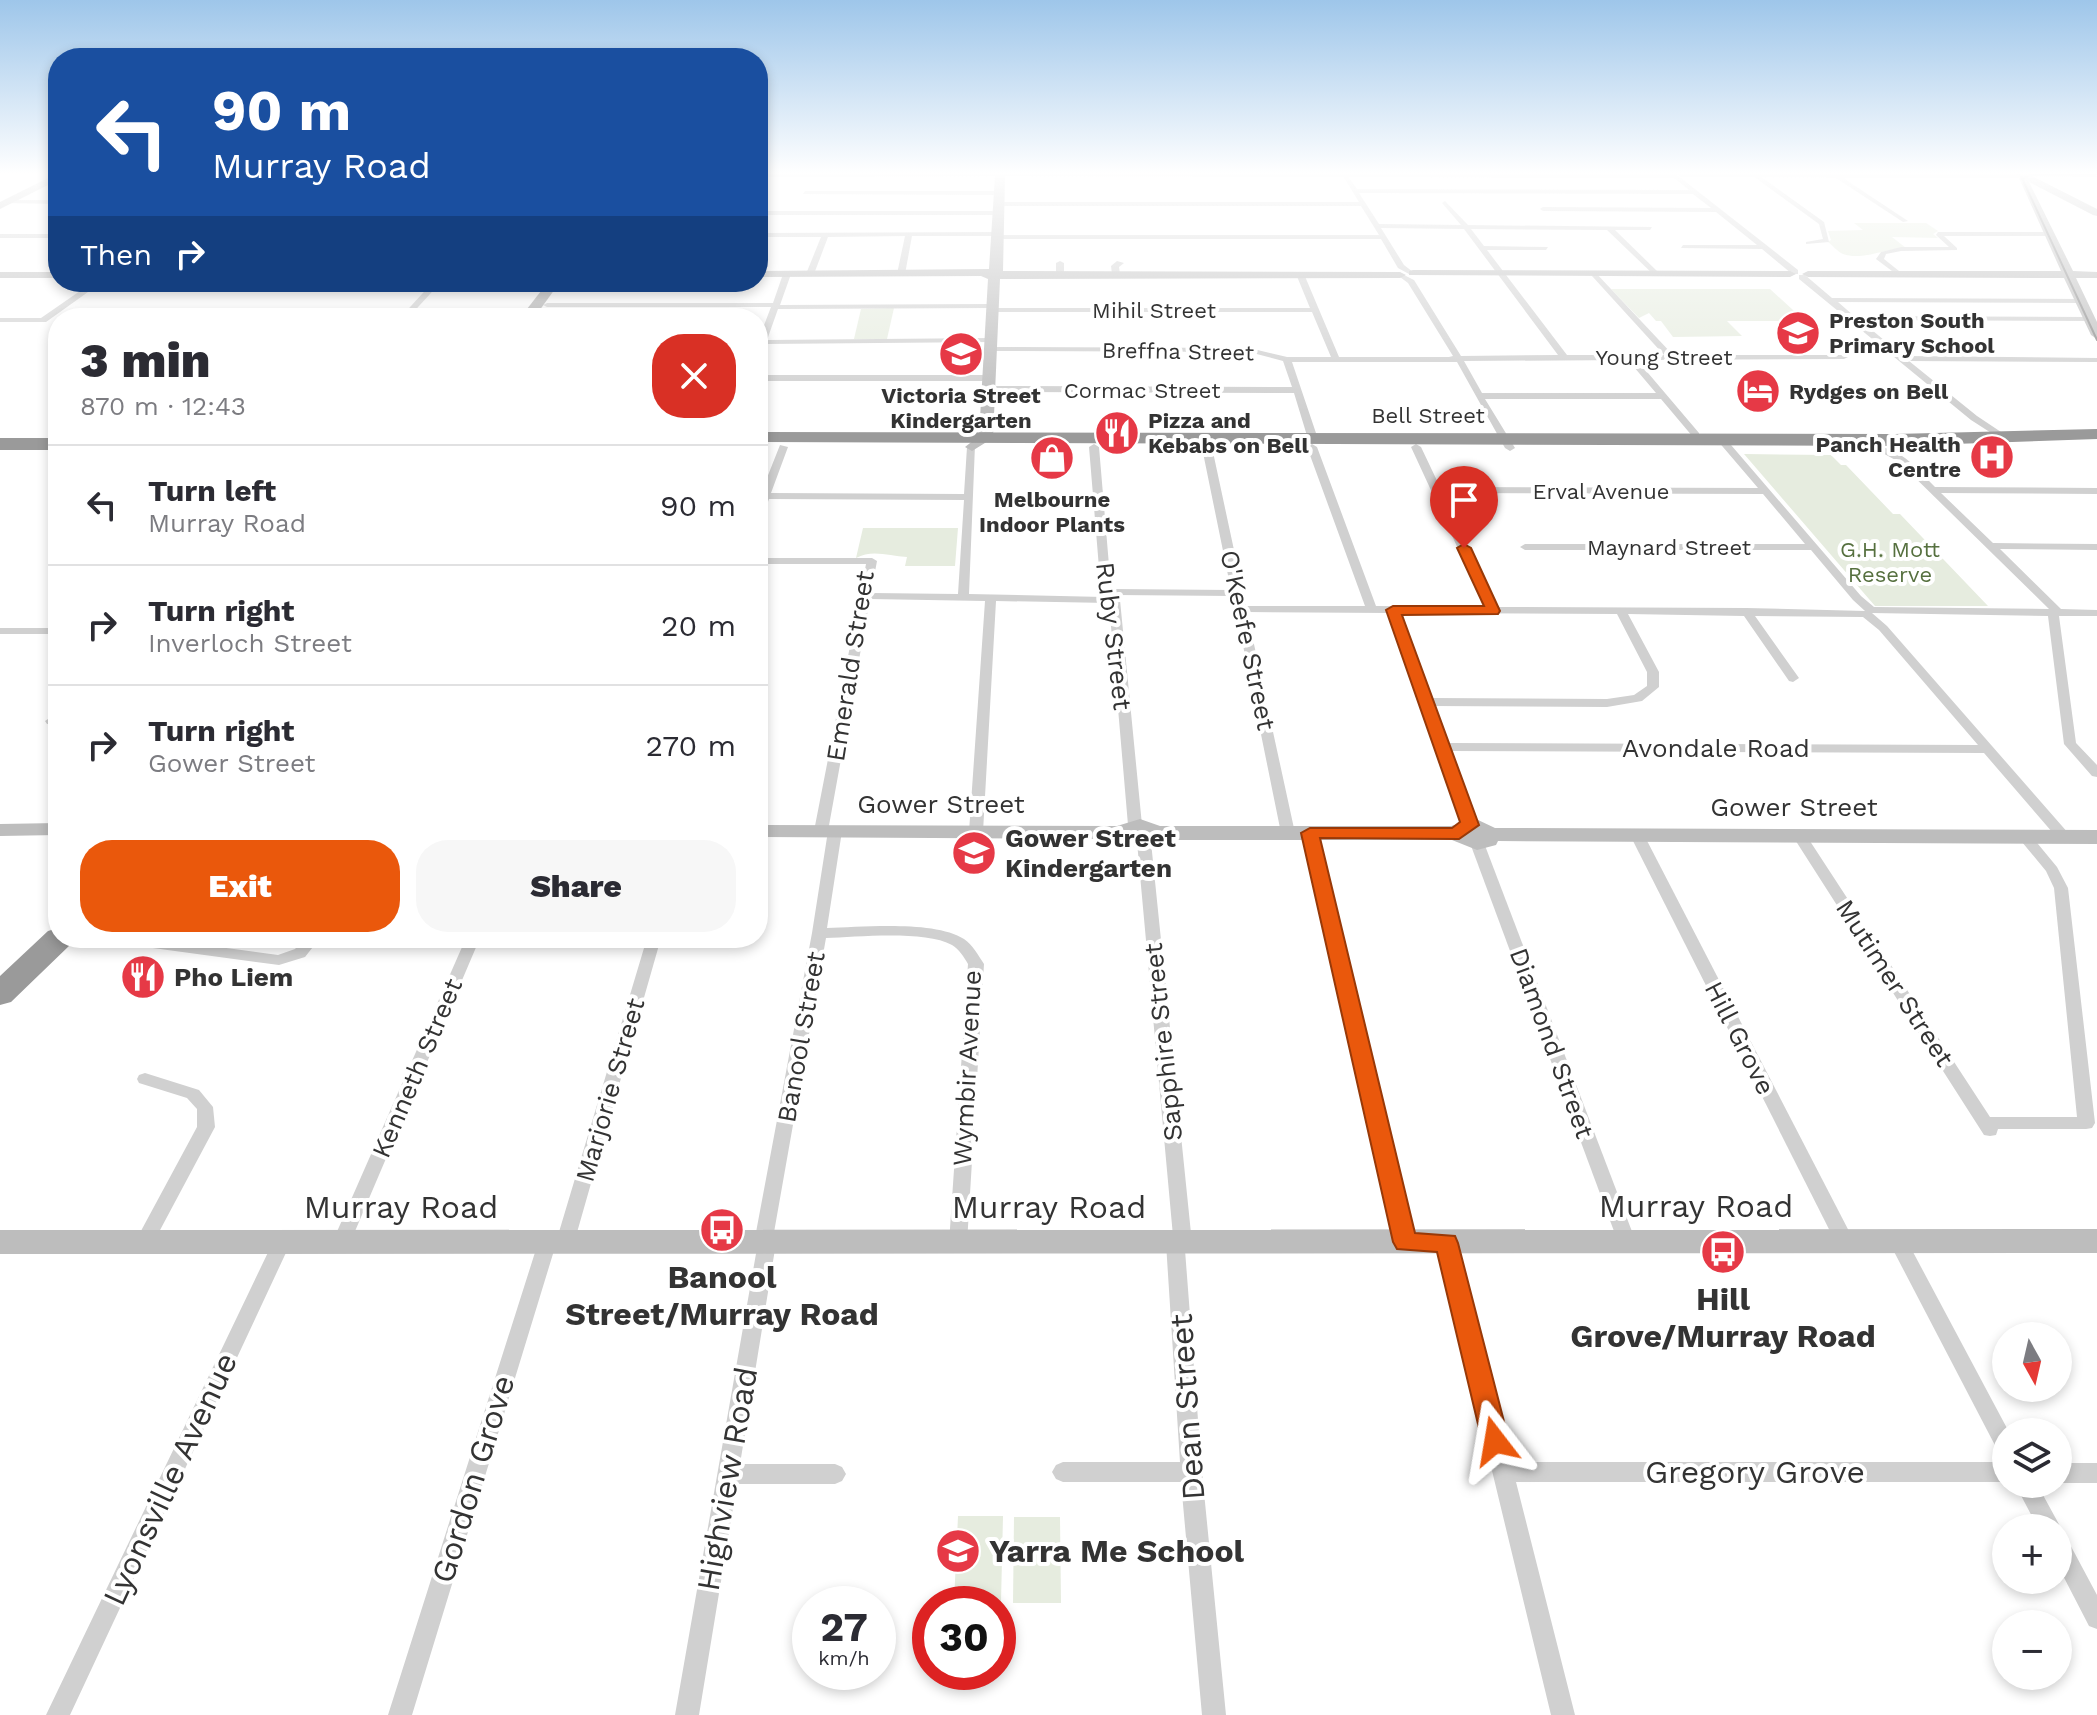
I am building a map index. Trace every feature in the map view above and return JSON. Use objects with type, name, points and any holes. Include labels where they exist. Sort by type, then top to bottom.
[{"type":"highway","name":"Bell Street","points":[[768,446],[979,443],[1725,444],[2097,434]]},
{"type":"highway","points":[[0,435],[48,435]]},
{"type":"highway","name":"Bell Street","points":[[768,437],[1094,447],[1206,443]]},
{"type":"highway","name":"Bell Street","points":[[1725,444],[1893,452],[1996,439],[2088,442]]},
{"type":"highway","name":"Bell Street","points":[[1313,443],[1416,447],[1508,444]]},
{"type":"highway","points":[[0,444],[48,444]]},
{"type":"highway","points":[[0,976],[48,937]]},
{"type":"highway","points":[[0,994],[48,940]]},
{"type":"main road","points":[[541,308],[555,292]]},
{"type":"street","points":[[810,274],[818,252]]},
{"type":"street","points":[[901,274],[906,252]]},
{"type":"street","points":[[963,595],[969,497],[988,384],[996,252]]},
{"type":"street","points":[[1393,252],[1508,444]]},
{"type":"street","points":[[1485,252],[1564,357]]},
{"type":"street","points":[[1633,252],[1655,274]]},
{"type":"street","points":[[1771,252],[1996,439]]},
{"type":"street","points":[[1887,252],[1880,259],[1900,275]]},
{"type":"street","points":[[2058,252],[2097,334]]},
{"type":"street","points":[[768,274],[994,274],[1118,269],[1300,274],[2097,275]]},
{"type":"street","points":[[768,325],[787,274]]},
{"type":"street","points":[[1300,274],[1336,360]]},
{"type":"street","points":[[1595,274],[1670,357]]},
{"type":"street","points":[[3,277],[48,275]]},
{"type":"street","points":[[60,308],[84,292]]},
{"type":"street","points":[[413,308],[428,292]]},
{"type":"street","points":[[1830,300],[2084,309]]},
{"type":"street","name":"Mihil Street","points":[[657,308],[1315,310]]},
{"type":"street","points":[[1852,318],[2097,308]]},
{"type":"street","points":[[0,320],[43,320],[48,317]]},
{"type":"street","name":"Breffna Street","points":[[768,342],[1251,350],[1287,359],[1456,358]]},
{"type":"street","points":[[1630,357],[1696,435]]},
{"type":"street","name":"Young Street","points":[[1456,358],[1844,357]]},
{"type":"street","points":[[1900,358],[2097,360]]},
{"type":"street","points":[[1287,359],[1372,610]]},
{"type":"street","name":"Cormac Street","points":[[768,378],[1295,390]]},
{"type":"street","points":[[1479,396],[1663,396]]},
{"type":"street","name":"O'Keefe Street","points":[[1206,443],[1237,593],[1405,1242]]},
{"type":"street","points":[[1725,444],[2064,837]]},
{"type":"street","points":[[768,482],[783,447]]},
{"type":"street","name":"Ruby Street","points":[[1094,447],[1139,833]]},
{"type":"street","points":[[1416,447],[1493,611]]},
{"type":"street","points":[[1893,452],[2056,612],[2070,744],[2097,773]]},
{"type":"street","name":"Erval Avenue","points":[[1437,490],[1765,491]]},
{"type":"street","points":[[1932,490],[2097,491]]},
{"type":"street","points":[[768,496],[969,497]]},
{"type":"street","points":[[1991,546],[2097,547]]},
{"type":"street","name":"Maynard Street","points":[[1525,547],[1813,547]]},
{"type":"street","name":"Emerald Street","points":[[768,561],[872,561],[828,831]]},
{"type":"street","points":[[866,596],[963,595],[991,599],[1237,593]]},
{"type":"street","points":[[976,832],[991,599]]},
{"type":"street","points":[[1241,609],[2097,613]]},
{"type":"street","name":"Diamond Street","points":[[1393,610],[1627,1242]]},
{"type":"street","points":[[1746,611],[1793,678]]},
{"type":"street","points":[[1427,702],[1607,703],[1638,698],[1653,687],[1653,672],[1622,612]]},
{"type":"street","points":[[0,631],[48,631]]},
{"type":"street","name":"Avondale Road","points":[[1444,747],[1988,749]]},
{"type":"street","points":[[0,830],[48,829]]},
{"type":"street","name":"Gower Street","points":[[768,831],[2097,837]]},
{"type":"street","name":"Banool Street","points":[[765,1243],[819,933],[828,831]]},
{"type":"street","name":"Sapphire Street","points":[[1139,833],[1179,1243]]},
{"type":"street","name":"Hill Grove","points":[[1636,833],[1845,1242]]},
{"type":"street","name":"Mutimer Street","points":[[1799,835],[1989,1127],[2086,1123],[2061,888],[2052,870],[2024,836]]},
{"type":"street","name":"Wymbir Avenue","points":[[819,933],[923,934],[954,940],[969,951],[976,964],[958,1243]]},
{"type":"street","points":[[190,948],[279,960],[300,953],[304,948]]},
{"type":"street","name":"Kenneth Street","points":[[341,1243],[469,948]]},
{"type":"street","name":"Marjorie Street","points":[[556,1243],[651,948]]},
{"type":"street","points":[[144,1242],[206,1127],[205,1107],[193,1094],[145,1079]]},
{"type":"street","name":"Murray Road","points":[[0,1242],[2097,1241]]},
{"type":"street","name":"Lyonsville Avenue","points":[[58,1715],[282,1242]]},
{"type":"street","points":[[1898,1242],[1992,1420]]},
{"type":"street","name":"Gordon Grove","points":[[400,1715],[556,1243]]},
{"type":"street","name":"Highview Road","points":[[687,1715],[765,1243]]},
{"type":"street","name":"Dean Street","points":[[1179,1243],[1191,1472],[1214,1715]]},
{"type":"street","points":[[1446,1243],[1563,1715]]},
{"type":"street","points":[[1063,1472],[1191,1472]]},
{"type":"street","name":"Gregory Grove","points":[[1503,1472],[1992,1472]]},
{"type":"street","points":[[2072,1473],[2097,1473]]},
{"type":"street","points":[[728,1474],[835,1474]]},
{"type":"street","points":[[2072,1571],[2097,1618]]},
{"type":"green space","points":[[1840,252],[1882,252],[1858,256]]},
{"type":"green space","points":[[1611,289],[1770,289],[1805,321],[1727,321],[1742,336],[1673,337],[1661,321],[1656,321],[1649,313],[1639,318]]},
{"type":"green space","points":[[894,308],[887,339],[854,339],[861,309]]},
{"type":"green space","name":"G.H. Mott Reserve","points":[[1744,454],[1831,455],[1841,465],[1846,465],[1893,514],[1900,514],[1988,606],[1875,606]]},
{"type":"green space","points":[[863,528],[958,528],[955,566],[905,566],[907,557],[881,554],[856,558]]},
{"type":"green space","points":[[958,1516],[1003,1516],[1001,1586],[955,1586]]},
{"type":"green space","points":[[1014,1517],[1060,1517],[1061,1603],[1016,1603],[1016,1586],[1013,1586]]},
{"type":"tram line","points":[[2056,252],[2097,340]]},
{"type":"place","name":"Preston South Primary School","points":[[1798,333]]},
{"type":"place","name":"Victoria Street Kindergarten","points":[[961,354]]},
{"type":"place","name":"Rydges on Bell","points":[[1758,391]]},
{"type":"place","name":"Pizza and Kebabs on Bell","points":[[1117,433]]},
{"type":"place","name":"Panch Health Centre","points":[[1992,457]]},
{"type":"place","name":"Melbourne Indoor Plants","points":[[1052,458]]},
{"type":"place","name":"Gower Street Kindergarten","points":[[974,853]]},
{"type":"place","name":"Pho Liem","points":[[143,977]]},
{"type":"place","name":"Banool Street/Murray Road","points":[[722,1230]]},
{"type":"place","name":"Hill Grove/Murray Road","points":[[1723,1252]]},
{"type":"place","name":"Yarra Me School","points":[[958,1551]]},
{"type":"route","points":[[1464,548],[1493,611],[1393,610],[1470,825],[1461,828],[1459,833],[1310,833],[1405,1242],[1446,1243],[1495,1441]]}]
